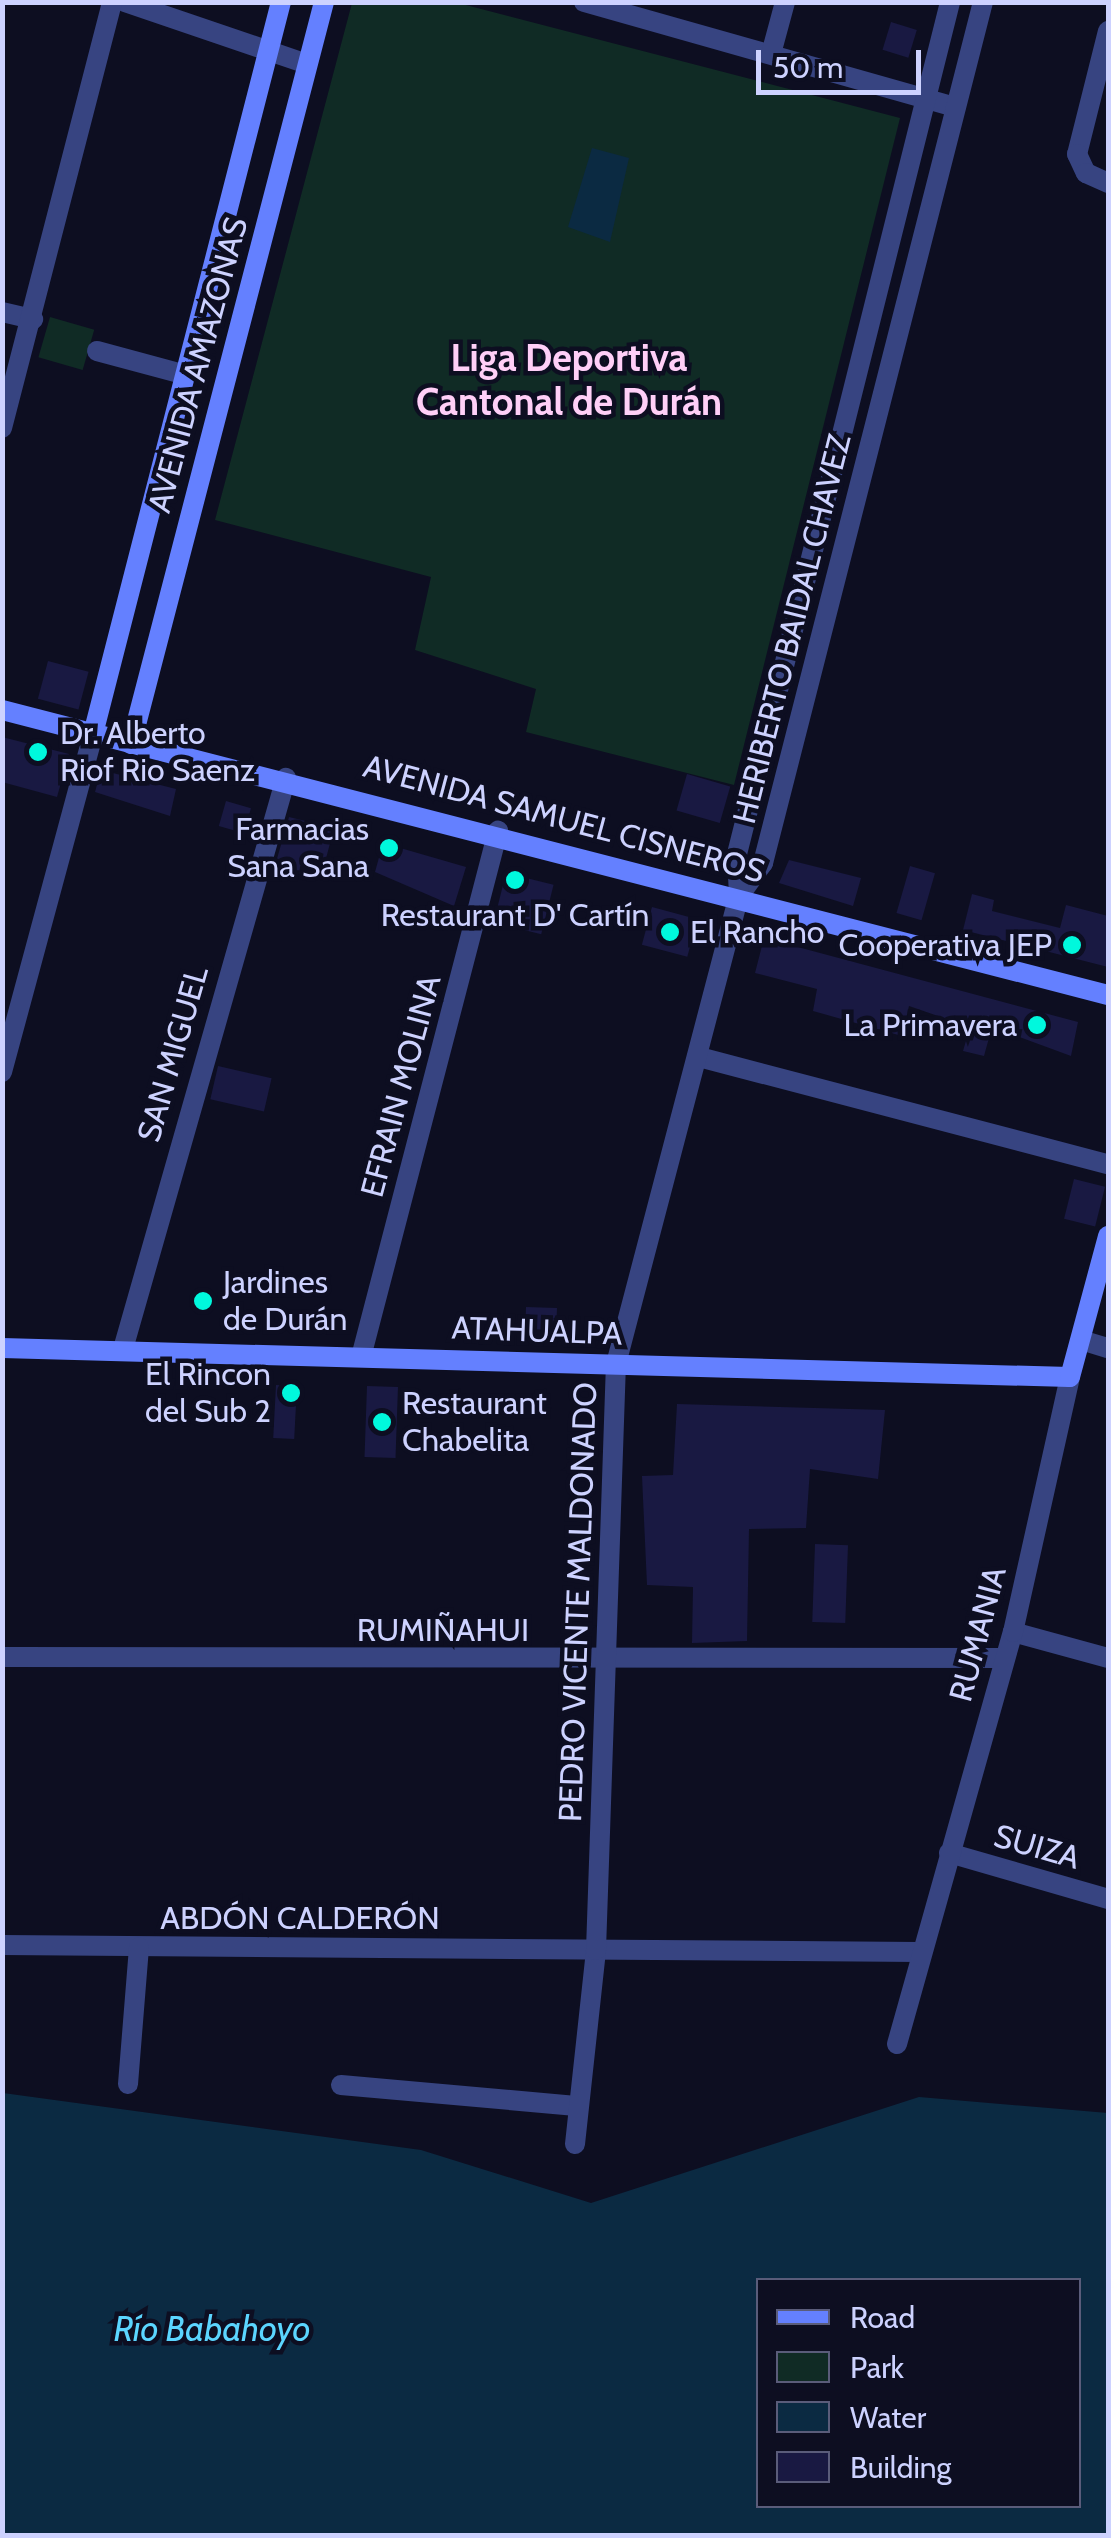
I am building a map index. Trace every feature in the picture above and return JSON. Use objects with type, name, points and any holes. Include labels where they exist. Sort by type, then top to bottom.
[{"type":"street","points":[[2,428],[112,2]]},
{"type":"street","points":[[125,2],[266,53],[308,64]]},
{"type":"street","name":"AVENIDA AMAZONAS","points":[[93,734],[281,2]]},
{"type":"street","name":"AVENIDA AMAZONAS","points":[[130,744],[324,2]]},
{"type":"street","points":[[584,2],[956,106]]},
{"type":"street","points":[[771,54],[785,2]]},
{"type":"street","name":"HERIBERTO BAIDAL CHAVEZ","points":[[740,896],[738,854],[950,2]]},
{"type":"street","name":"HERIBERTO BAIDAL CHAVEZ","points":[[740,896],[763,862],[983,2]]},
{"type":"street","points":[[1108,32],[1077,154],[1086,172],[1108,183]]},
{"type":"street","points":[[2,312],[33,319]]},
{"type":"street","points":[[97,351],[183,374]]},
{"type":"street","name":"AVENIDA SAMUEL CISNEROS","points":[[2,710],[498,832],[1108,995]]},
{"type":"street","points":[[2,1072],[93,734]]},
{"type":"street","name":"SAN MIGUEL","points":[[124,1349],[286,778]]},
{"type":"street","name":"EFRAIN MOLINA","points":[[361,1356],[498,832]]},
{"type":"street","name":"PEDRO VICENTE MALDONADO","points":[[575,2144],[576,2106],[596,1950],[609,1661],[616,1364],[740,896]]},
{"type":"street","points":[[699,1057],[1108,1164]]},
{"type":"street","name":"RUMANIA","points":[[897,2044],[1002,1658],[1014,1632],[1070,1377],[1108,1236]]},
{"type":"street","points":[[1082,1340],[1108,1348]]},
{"type":"street","name":"ATAHUALPA","points":[[2,1348],[1070,1377]]},
{"type":"street","points":[[1014,1632],[1108,1658]]},
{"type":"street","name":"RUMIÑAHUI","points":[[2,1657],[609,1661],[1002,1658]]},
{"type":"street","name":"SUIZA","points":[[949,1853],[1108,1900]]},
{"type":"street","name":"ABDÓN CALDERÓN","points":[[2,1945],[919,1952]]},
{"type":"street","points":[[128,2084],[139,1947]]},
{"type":"street","points":[[341,2085],[576,2106]]},
{"type":"green space","name":"Liga Deportiva Cantonal de Durán","points":[[352,3],[458,3],[900,118],[734,785],[526,732],[536,689],[415,650],[431,577],[215,520]]},
{"type":"green space","points":[[50,317],[94,330],[83,370],[38,357]]},
{"type":"water","points":[[592,148],[629,158],[610,242],[568,227]]},
{"type":"water","name":"Río Babahoyo","points":[[3,2093],[421,2150],[591,2203],[919,2097],[1108,2113],[1108,2535],[3,2535]]},
{"type":"building","points":[[891,22],[917,30],[908,58],[883,50]]},
{"type":"building","points":[[48,661],[89,672],[78,710],[38,699]]},
{"type":"building","points":[[2,737],[69,754],[57,797],[2,782]]},
{"type":"building","points":[[101,770],[176,789],[170,816],[95,792]]},
{"type":"building","points":[[687,774],[730,786],[720,823],[677,811]]},
{"type":"building","points":[[226,801],[251,808],[244,833],[219,826]]},
{"type":"building","points":[[289,817],[334,828],[323,870],[314,868],[311,879],[274,869]]},
{"type":"building","points":[[383,843],[466,867],[454,906],[375,872]]},
{"type":"building","points":[[789,860],[861,878],[853,906],[779,883]]},
{"type":"building","points":[[910,866],[935,873],[921,920],[896,913]]},
{"type":"building","points":[[506,873],[554,885],[541,934],[494,922]]},
{"type":"building","points":[[972,894],[994,900],[992,911],[1060,928],[1066,905],[1108,916],[1108,967],[963,930]]},
{"type":"building","name":"El Rancho","points":[[652,907],[697,919],[687,957],[642,945]]},
{"type":"building","points":[[764,938],[1078,1022],[1071,1056],[992,1027],[984,1056],[963,1051],[970,1027],[909,1006],[902,1036],[813,1011],[817,989],[755,973]]},
{"type":"building","points":[[218,1066],[272,1078],[264,1112],[210,1099]]},
{"type":"building","points":[[1074,1179],[1105,1187],[1095,1227],[1064,1219]]},
{"type":"building","points":[[526,1307],[557,1308],[556,1330],[525,1329]]},
{"type":"building","points":[[276,1385],[297,1386],[294,1439],[273,1438]]},
{"type":"building","name":"Restaurant Chabelita","points":[[367,1386],[398,1387],[396,1458],[365,1457]]},
{"type":"building","points":[[677,1404],[885,1410],[878,1479],[810,1469],[806,1528],[749,1529],[747,1641],[692,1643],[693,1587],[647,1585],[642,1476],[673,1475]]},
{"type":"building","points":[[815,1544],[848,1545],[845,1623],[812,1622]]},
{"type":"place","name":"Dr. Alberto Riof Rio Saenz","points":[[38,752]]},
{"type":"place","name":"Farmacias Sana Sana","points":[[389,848]]},
{"type":"place","name":"Restaurant D' Cartín","points":[[515,880]]},
{"type":"place","name":"El Rancho","points":[[670,932]]},
{"type":"place","name":"Cooperativa JEP","points":[[1072,945]]},
{"type":"place","name":"La Primavera","points":[[1037,1025]]},
{"type":"place","name":"Jardines de Durán","points":[[203,1301]]},
{"type":"place","name":"El Rincon del Sub 2","points":[[291,1393]]},
{"type":"place","name":"Restaurant Chabelita","points":[[382,1422]]},
{"type":"district","name":"Liga Deportiva Cantonal de Durán","points":[[569,380]]}]
